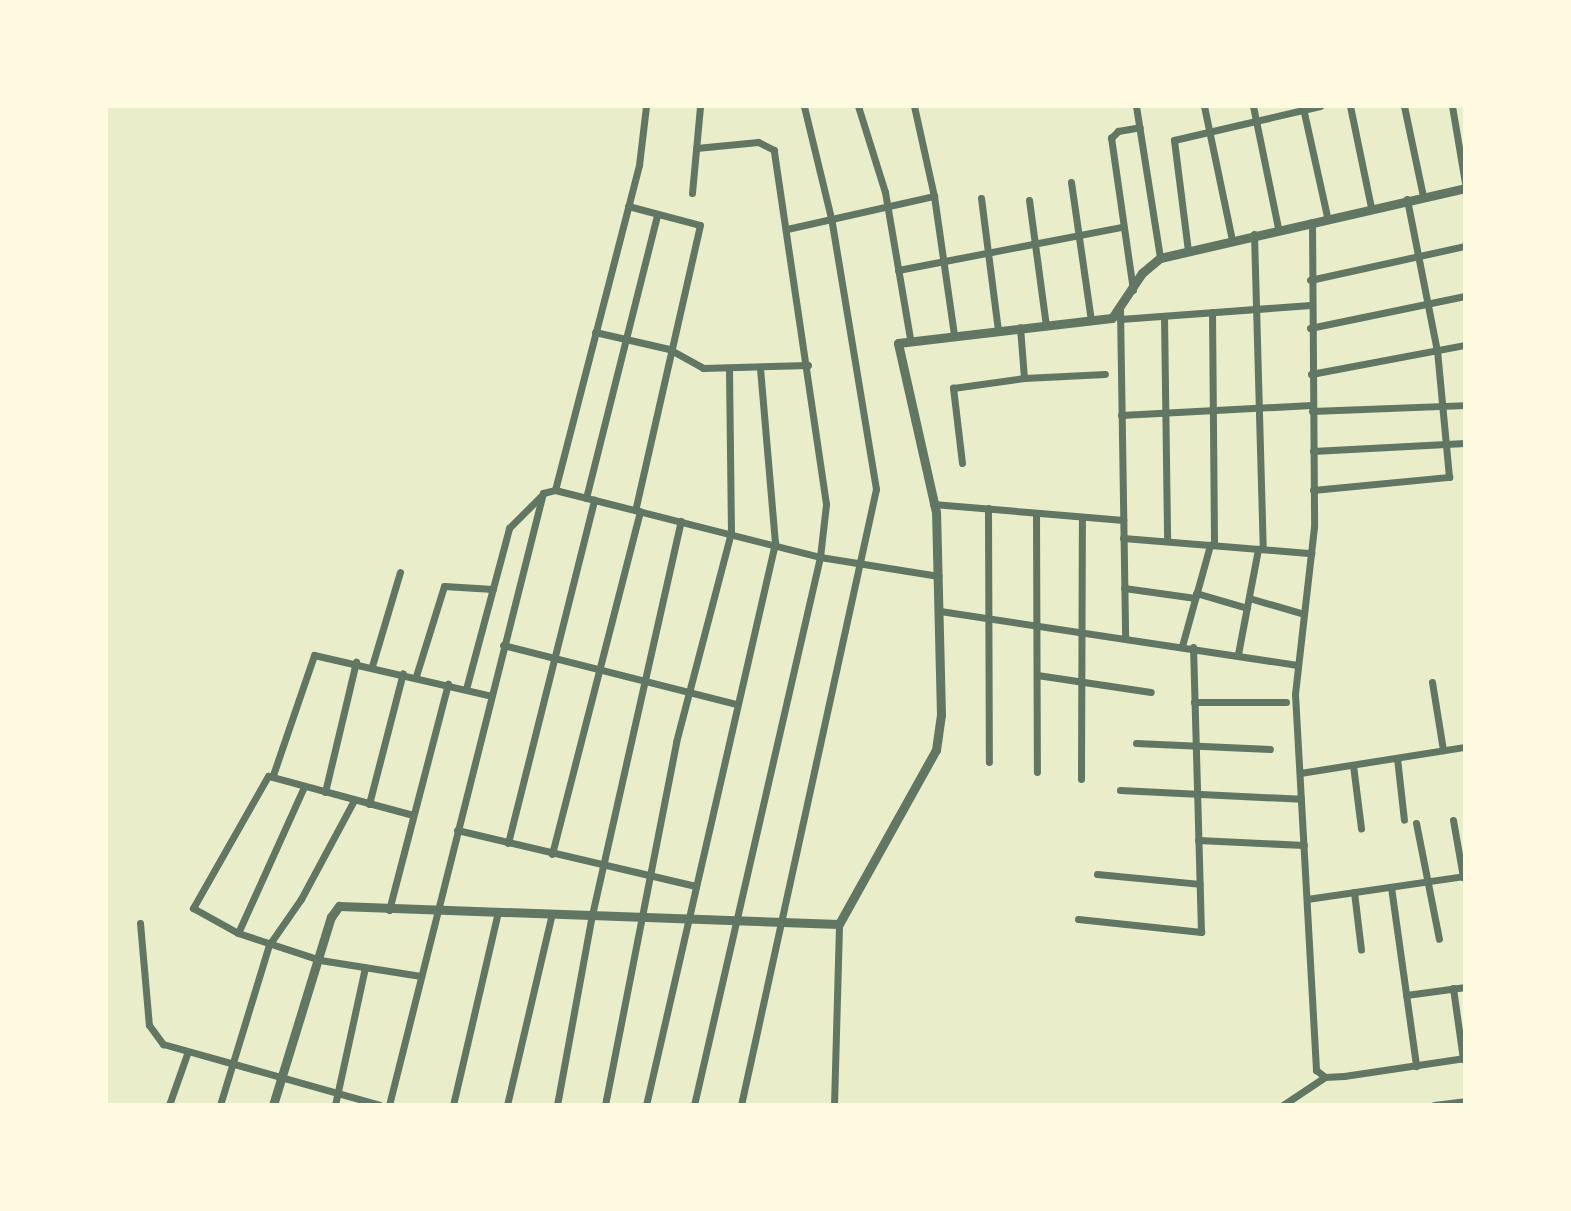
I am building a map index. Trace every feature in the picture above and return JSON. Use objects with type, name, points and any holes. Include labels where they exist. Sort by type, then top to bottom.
[{"type":"street","points":[[555,490],[628,206],[646,106]]},
{"type":"street","points":[[692,193],[700,106]]},
{"type":"street","points":[[741,1105],[778,921],[863,566],[876,489],[831,218],[804,106]]},
{"type":"street","points":[[858,106],[887,206],[910,339]]},
{"type":"street","points":[[914,106],[934,196],[954,334]]},
{"type":"street","points":[[1136,106],[1160,258]]},
{"type":"street","points":[[1204,106],[1232,240]]},
{"type":"street","points":[[1253,106],[1278,228]]},
{"type":"street","points":[[1188,251],[1171,144],[1320,106]]},
{"type":"street","points":[[1350,106],[1371,207]]},
{"type":"street","points":[[1404,106],[1423,196]]},
{"type":"street","points":[[1125,637],[1120,314],[1142,273],[1160,258],[1312,219],[1465,185],[1452,106]]},
{"type":"street","points":[[1303,108],[1327,216]]},
{"type":"street","points":[[1133,291],[1111,138],[1118,131],[1140,127]]},
{"type":"street","points":[[694,1105],[734,920],[820,557],[826,486],[787,229],[771,145],[696,148]]},
{"type":"street","points":[[1071,182],[1091,320]]},
{"type":"street","points":[[787,229],[934,196]]},
{"type":"street","points":[[981,198],[998,330]]},
{"type":"street","points":[[1313,490],[1445,480],[1450,473],[1437,351],[1407,199]]},
{"type":"street","points":[[1029,200],[1046,325]]},
{"type":"street","points":[[552,854],[637,510],[669,349],[700,225],[628,206]]},
{"type":"street","points":[[508,843],[657,215]]},
{"type":"street","points":[[1312,219],[1311,553],[1296,665],[1316,1070],[1325,1077]]},
{"type":"street","points":[[898,270],[1122,227]]},
{"type":"street","points":[[1238,654],[1260,549],[1260,407],[1254,234]]},
{"type":"street","points":[[1310,280],[1465,246]]},
{"type":"street","points":[[1310,328],[1465,296]]},
{"type":"street","points":[[834,1105],[839,924],[936,750],[941,715],[940,611],[933,504],[896,349],[910,339],[1112,318],[1120,314],[1164,316],[1310,305]]},
{"type":"street","points":[[1182,646],[1212,545],[1212,312]]},
{"type":"street","points":[[1164,316],[1167,541]]},
{"type":"street","points":[[1020,327],[1024,378]]},
{"type":"street","points":[[595,332],[669,349],[698,367],[808,365]]},
{"type":"street","points":[[1311,374],[1465,345]]},
{"type":"street","points":[[646,1105],[775,543],[760,367]]},
{"type":"street","points":[[605,1105],[689,693],[731,533],[729,368]]},
{"type":"street","points":[[962,463],[953,388],[1024,378],[1105,374]]},
{"type":"street","points":[[1121,415],[1260,407],[1465,405]]},
{"type":"street","points":[[1313,451],[1465,443]]},
{"type":"street","points":[[466,689],[512,522],[541,496],[555,490],[775,543],[820,557],[938,576]]},
{"type":"street","points":[[389,1105],[541,496]]},
{"type":"street","points":[[933,504],[1123,520]]},
{"type":"street","points":[[988,508],[991,618],[989,762]]},
{"type":"street","points":[[1036,513],[1037,772]]},
{"type":"street","points":[[1081,779],[1084,679],[1082,517]]},
{"type":"street","points":[[557,1105],[602,866],[681,521]]},
{"type":"street","points":[[1123,538],[1311,553]]},
{"type":"street","points":[[372,666],[400,572]]},
{"type":"street","points":[[416,676],[441,589],[448,585],[493,589]]},
{"type":"street","points":[[1124,588],[1196,596],[1247,608]]},
{"type":"street","points":[[1249,598],[1304,614]]},
{"type":"street","points":[[940,611],[1296,665]]},
{"type":"street","points":[[503,645],[737,704]]},
{"type":"street","points":[[1078,919],[1198,934],[1200,884],[1193,647]]},
{"type":"street","points":[[273,775],[310,658],[324,654],[491,696]]},
{"type":"street","points":[[325,792],[356,662]]},
{"type":"street","points":[[369,804],[403,673]]},
{"type":"street","points":[[1037,675],[1084,679],[1151,692]]},
{"type":"street","points":[[1432,682],[1443,750]]},
{"type":"street","points":[[389,910],[448,684]]},
{"type":"street","points":[[1194,702],[1286,702]]},
{"type":"street","points":[[1136,743],[1270,749]]},
{"type":"street","points":[[1300,773],[1465,747]]},
{"type":"street","points":[[1397,758],[1404,820]]},
{"type":"street","points":[[1353,765],[1361,828]]},
{"type":"street","points":[[413,815],[304,787],[273,775],[264,779],[193,905],[196,913],[269,945],[320,960],[421,976]]},
{"type":"street","points":[[238,933],[304,787]]},
{"type":"street","points":[[1120,790],[1301,799]]},
{"type":"street","points":[[220,1105],[269,945],[295,908],[354,800]]},
{"type":"street","points":[[1307,899],[1464,876],[1453,820]]},
{"type":"street","points":[[1416,823],[1439,939]]},
{"type":"street","points":[[457,830],[695,886]]},
{"type":"street","points":[[1198,840],[1304,845]]},
{"type":"street","points":[[1097,874],[1200,884]]},
{"type":"street","points":[[1391,887],[1416,1066]]},
{"type":"street","points":[[1354,892],[1361,950]]},
{"type":"street","points":[[273,1105],[334,910],[348,906],[389,910],[437,909],[839,924]]},
{"type":"street","points":[[453,1105],[498,911]]},
{"type":"street","points":[[507,1105],[552,913]]},
{"type":"street","points":[[140,923],[149,1025],[163,1044],[187,1054],[380,1105]]},
{"type":"street","points":[[335,1105],[365,967]]},
{"type":"street","points":[[1406,995],[1465,987]]},
{"type":"street","points":[[1283,1105],[1325,1077],[1464,1058],[1453,988]]},
{"type":"street","points":[[169,1105],[187,1054]]},
{"type":"street","points":[[1434,1105],[1465,1101]]}]
